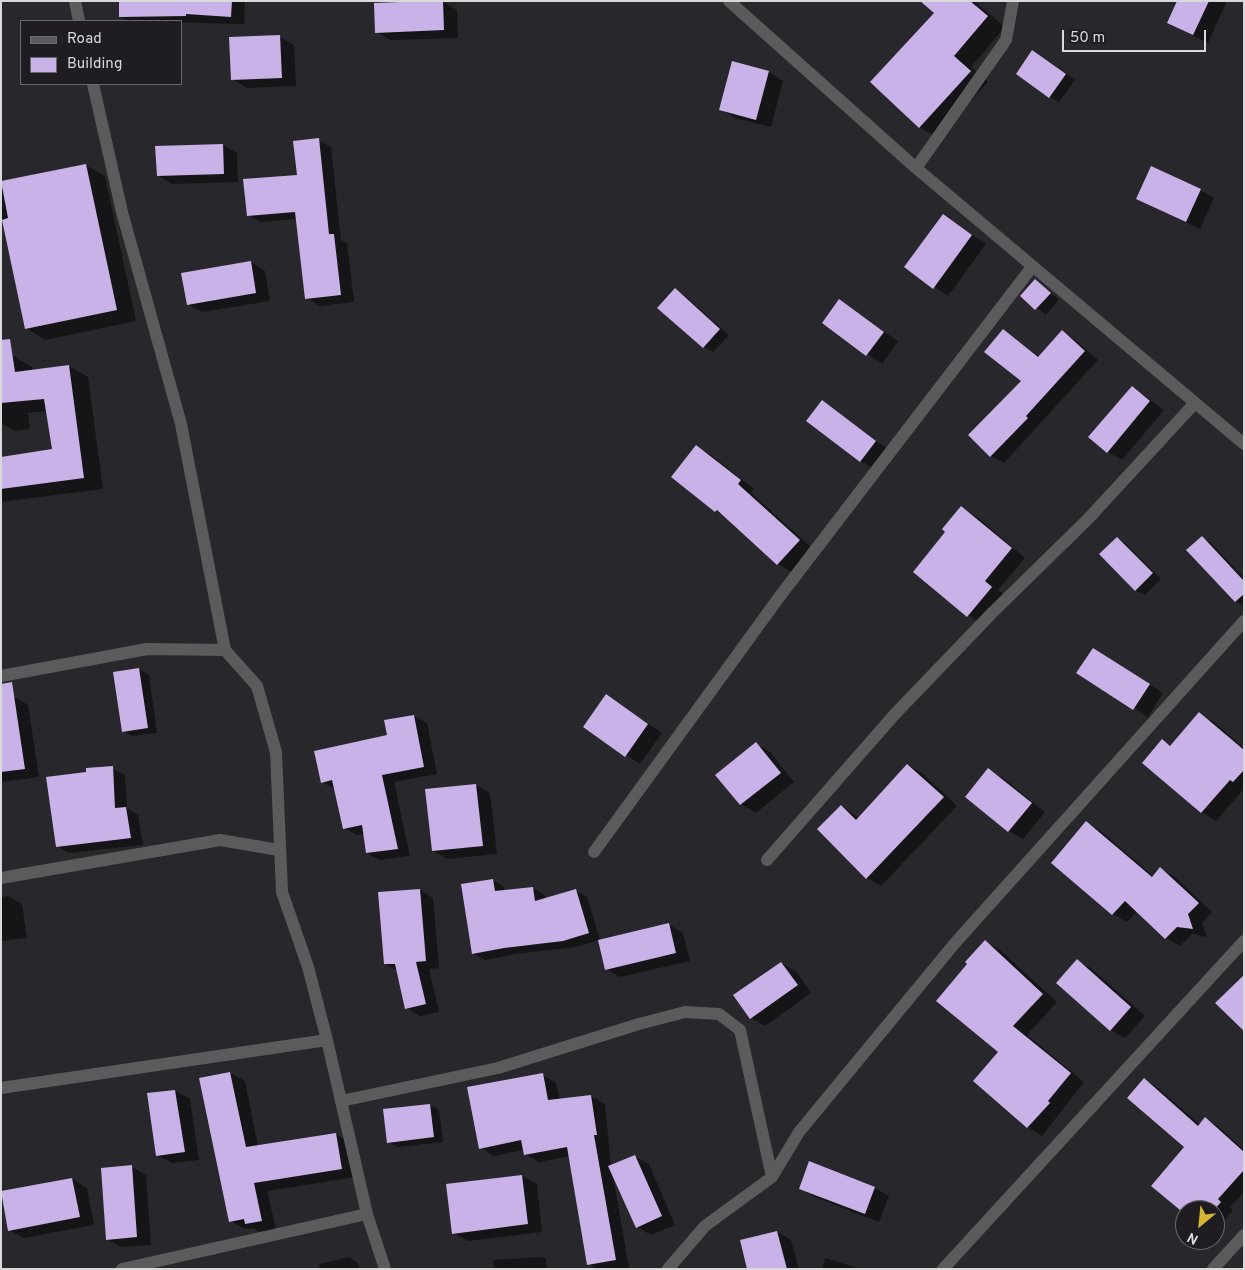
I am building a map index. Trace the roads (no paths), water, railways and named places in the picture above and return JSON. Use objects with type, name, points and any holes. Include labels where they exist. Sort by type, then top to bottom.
[{"type":"street","points":[[75,1],[79,20]]},
{"type":"street","points":[[729,1],[916,168],[1194,404],[1244,444]]},
{"type":"street","points":[[916,168],[1006,40],[1013,1]]},
{"type":"street","points":[[93,85],[122,212],[181,424],[225,650],[257,686],[276,752],[282,892],[308,967],[327,1040],[367,1214],[385,1269]]},
{"type":"street","points":[[594,852],[780,596],[1032,267]]},
{"type":"street","points":[[767,860],[895,714],[1026,579],[1088,519],[1194,404]]},
{"type":"street","points":[[668,1269],[705,1226],[772,1177],[799,1132],[954,942],[1244,621]]},
{"type":"street","points":[[1,676],[147,649],[225,650]]},
{"type":"street","points":[[1,878],[220,840],[280,850]]},
{"type":"street","points":[[943,1269],[1244,941]]},
{"type":"street","points":[[341,1101],[498,1068],[639,1024],[685,1012],[719,1014],[740,1030],[772,1177]]},
{"type":"street","points":[[1,1088],[327,1040]]},
{"type":"street","points":[[122,1269],[367,1214]]},
{"type":"street","points":[[1214,1269],[1244,1235]]}]
